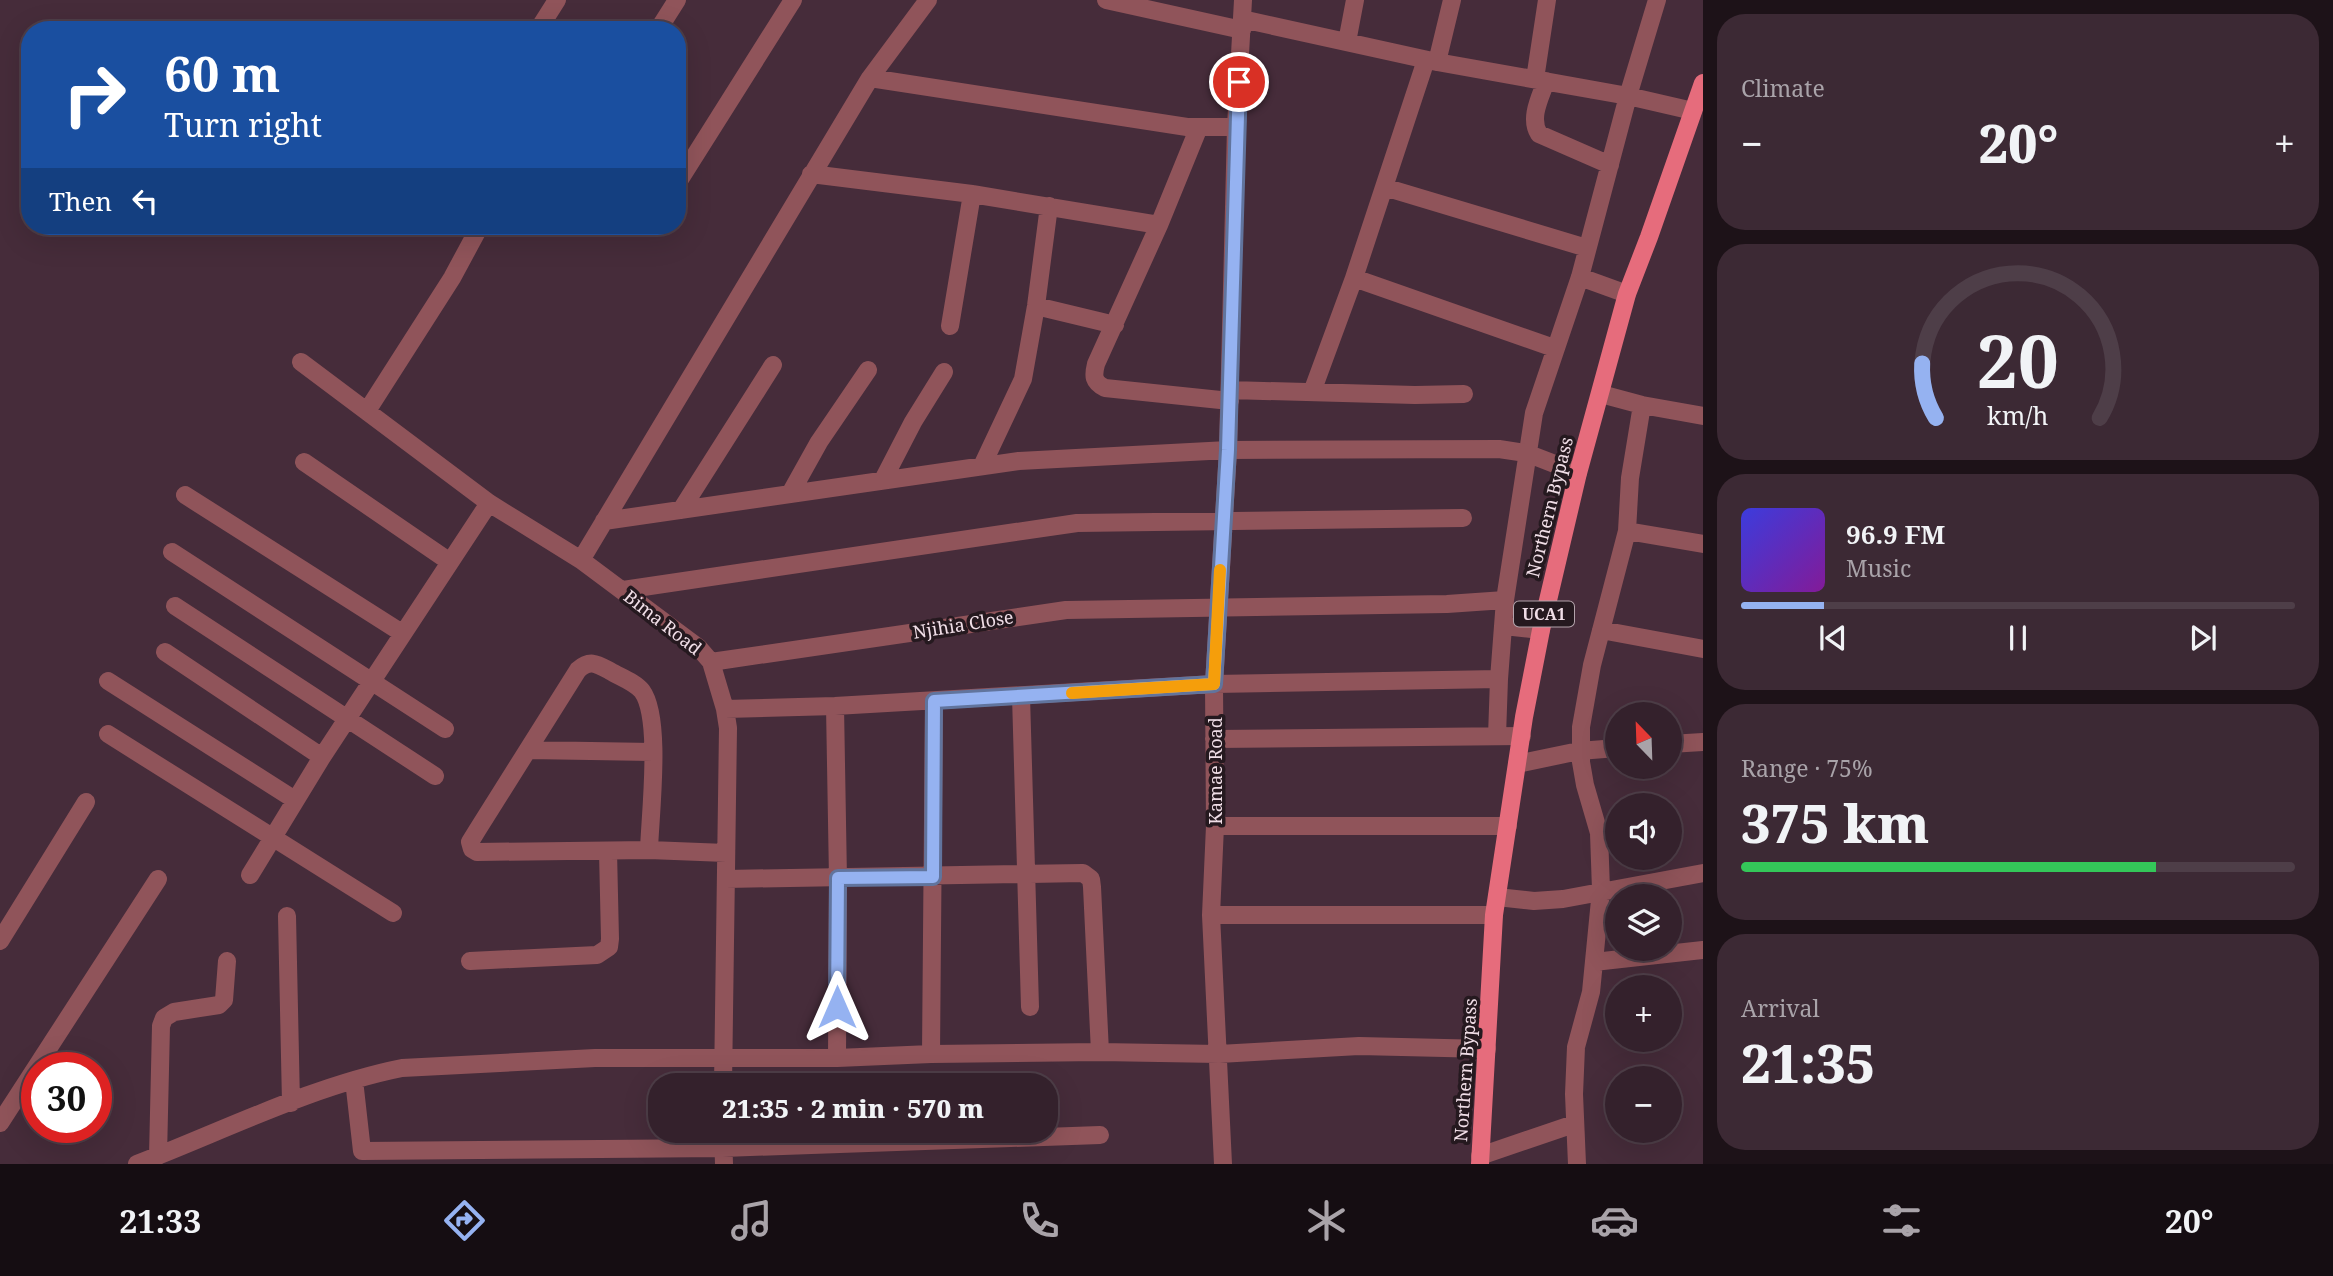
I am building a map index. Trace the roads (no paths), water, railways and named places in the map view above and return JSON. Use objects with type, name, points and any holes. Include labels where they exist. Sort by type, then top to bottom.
[{"type":"main road","name":"Northern Bypass","points":[[1480,1160],[1495,906],[1541,630],[1578,473],[1627,294],[1703,83]]},
{"type":"street","points":[[544,21],[557,0]]},
{"type":"street","points":[[664,21],[677,0]]},
{"type":"street","points":[[686,170],[793,0]]},
{"type":"street","points":[[581,560],[870,78],[928,0]]},
{"type":"street","points":[[1106,0],[1347,42],[1693,111]]},
{"type":"street","name":"Kamae Road","points":[[1223,1164],[1211,915],[1215,826],[1214,684],[1228,450],[1236,127],[1243,0]]},
{"type":"street","points":[[1347,42],[1355,0]]},
{"type":"street","points":[[1312,392],[1452,0]]},
{"type":"street","points":[[1547,0],[1534,120],[1539,134],[1610,164]]},
{"type":"street","points":[[1497,736],[1505,600],[1534,413],[1580,277],[1628,96],[1657,0]]},
{"type":"street","points":[[870,78],[1090,113],[1199,127],[1236,127]]},
{"type":"street","points":[[1199,127],[1159,225],[1096,364],[1093,373],[1097,384],[1105,388],[1230,395],[1312,392],[1464,394]]},
{"type":"street","points":[[811,174],[972,194],[1159,225]]},
{"type":"street","points":[[1384,187],[1587,248]]},
{"type":"street","points":[[950,326],[972,194]]},
{"type":"street","points":[[982,466],[1023,379],[1049,206]]},
{"type":"street","points":[[367,411],[452,278],[475,235]]},
{"type":"street","points":[[1580,277],[1627,294]]},
{"type":"street","points":[[1354,278],[1554,348]]},
{"type":"street","points":[[1035,306],[1115,325]]},
{"type":"street","name":"Bima Road","points":[[301,362],[489,503],[581,560],[623,590],[699,648],[711,662],[725,709],[727,728],[723,1073]]},
{"type":"street","points":[[681,510],[773,365]]},
{"type":"street","points":[[790,494],[819,442],[868,370]]},
{"type":"street","points":[[883,480],[913,422],[944,372]]},
{"type":"street","points":[[1601,394],[1642,405],[1703,416]]},
{"type":"street","points":[[1577,1164],[1577,1135],[1574,1124],[1576,1047],[1591,992],[1601,890],[1599,833],[1585,785],[1579,751],[1588,685],[1627,531],[1630,478],[1642,405]]},
{"type":"street","points":[[604,522],[1019,461],[1228,450],[1499,449],[1526,453],[1578,473]]},
{"type":"street","points":[[304,462],[450,562]]},
{"type":"street","points":[[186,495],[402,632]]},
{"type":"street","points":[[250,875],[402,632],[489,503]]},
{"type":"street","points":[[623,590],[1077,523],[1463,518]]},
{"type":"street","points":[[1627,531],[1703,544]]},
{"type":"street","points":[[172,552],[445,729]]},
{"type":"street","name":"Njihia Close","points":[[711,662],[1066,610],[1447,604],[1505,600]]},
{"type":"street","points":[[175,606],[435,776]]},
{"type":"street","points":[[1504,626],[1541,630]]},
{"type":"street","points":[[1601,630],[1703,649]]},
{"type":"street","points":[[165,652],[322,757]]},
{"type":"street","points":[[649,850],[653,752],[648,701],[640,688],[595,662],[585,664],[578,670],[470,842],[472,849],[477,852],[649,850],[726,853]]},
{"type":"street","points":[[725,709],[934,701],[1214,684],[1499,679]]},
{"type":"street","points":[[108,681],[295,800]]},
{"type":"street","points":[[1021,696],[1030,1007]]},
{"type":"street","points":[[931,1054],[934,701]]},
{"type":"street","points":[[835,706],[837,1058]]},
{"type":"street","points":[[108,734],[393,913]]},
{"type":"street","points":[[1214,739],[1522,736]]},
{"type":"street","points":[[1682,743],[1703,742]]},
{"type":"street","points":[[1517,764],[1579,751],[1605,749]]},
{"type":"street","points":[[528,750],[653,752]]},
{"type":"street","points":[[0,941],[86,802]]},
{"type":"street","points":[[1215,826],[1507,826]]},
{"type":"street","points":[[470,961],[597,955],[604,952],[609,947],[610,939],[608,851]]},
{"type":"street","points":[[726,879],[1083,873],[1091,879],[1100,1052]]},
{"type":"street","points":[[1211,915],[1495,906],[1563,898],[1703,873]]},
{"type":"street","points":[[0,1123],[158,879]]},
{"type":"street","points":[[287,916],[291,1103]]},
{"type":"street","points":[[1594,962],[1703,950]]},
{"type":"street","points":[[158,1156],[161,1026],[164,1018],[174,1012],[219,1006],[224,1000],[227,961]]},
{"type":"street","points":[[137,1164],[354,1080],[402,1069],[595,1058],[837,1058],[1100,1052],[1219,1054],[1359,1046],[1487,1049]]},
{"type":"street","points":[[354,1080],[363,1158],[1100,1135]]},
{"type":"street","points":[[1480,1160],[1574,1124]]}]
